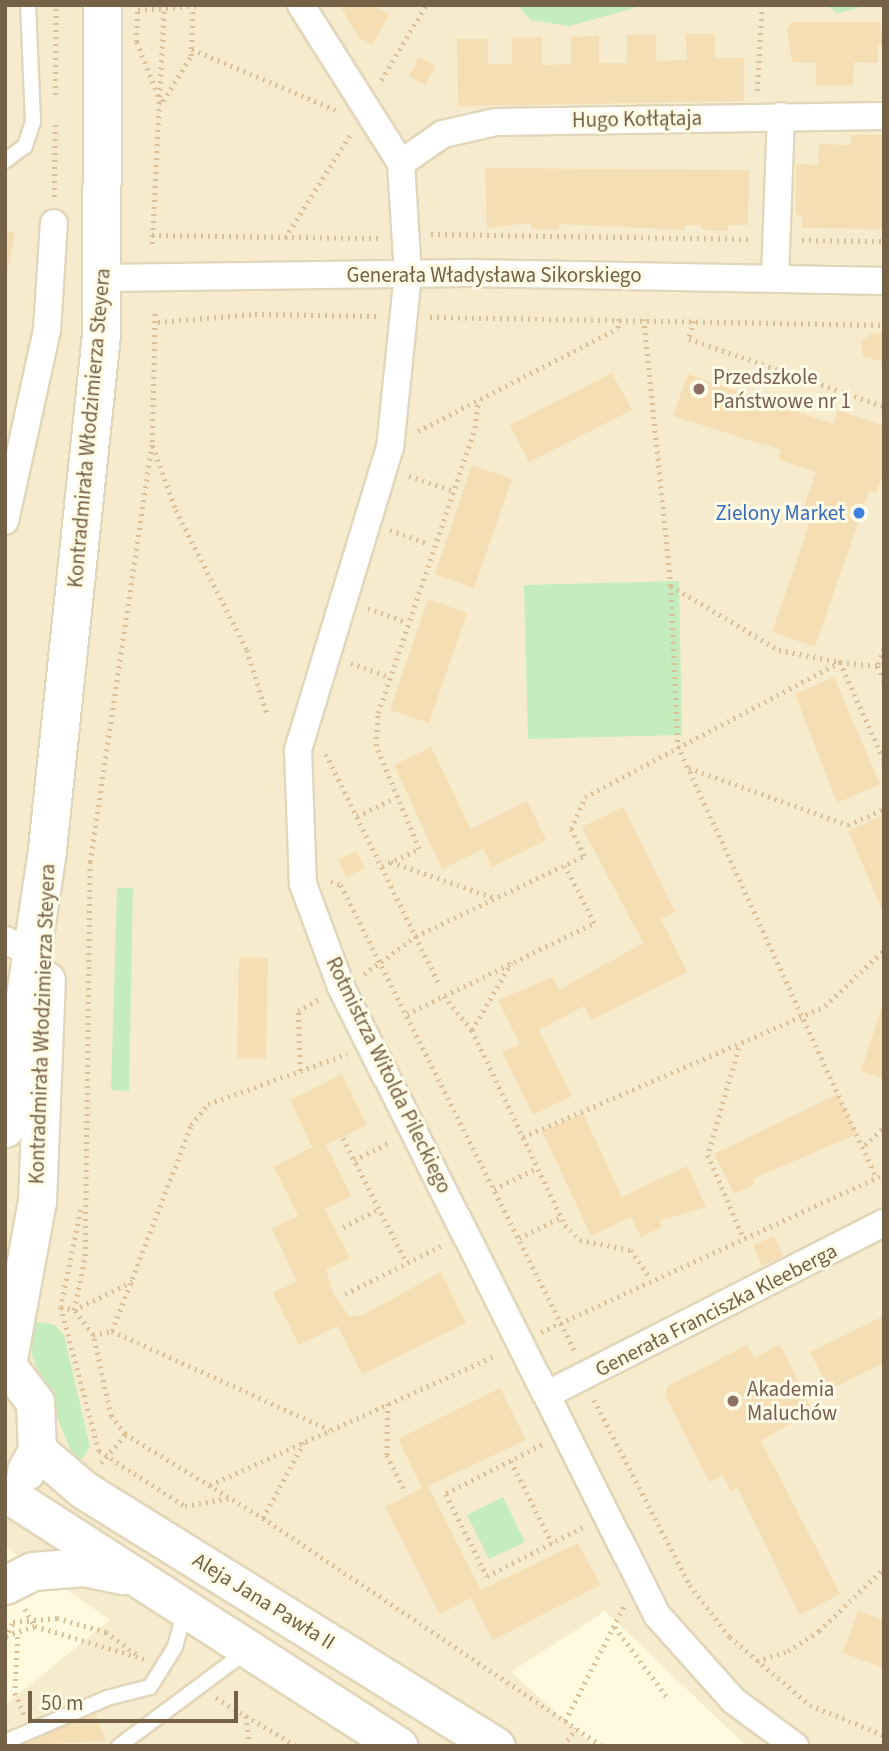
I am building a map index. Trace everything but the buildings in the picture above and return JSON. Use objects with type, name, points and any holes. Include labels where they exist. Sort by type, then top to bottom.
[{"type":"street","name":"Kontradmirała Włodzimierza Steyera","points":[[7,1104],[26,956],[47,849],[104,278],[102,5]]},
{"type":"street","points":[[301,5],[401,163]]},
{"type":"street","points":[[769,116],[777,239],[775,278]]},
{"type":"street","name":"Hugo Kołłątaja","points":[[401,163],[443,134],[477,124],[769,116],[884,116]]},
{"type":"street","name":"Rotmistrza Witolda Pileckiego","points":[[401,163],[408,317],[390,447],[298,750],[297,854],[341,987],[374,1045],[520,1343],[664,1625],[734,1701],[795,1746]]},
{"type":"street","points":[[5,521],[47,330],[54,223]]},
{"type":"street","name":"Generała Władysława Sikorskiego","points":[[104,278],[408,274],[884,281]]},
{"type":"street","name":"Kontradmirała Włodzimierza Steyera","points":[[6,1364],[37,1201],[26,956]]},
{"type":"street","name":"Generała Franciszka Kleeberga","points":[[548,1394],[884,1223]]},
{"type":"street","points":[[6,1364],[35,1402],[37,1450],[6,1493],[398,1746]]},
{"type":"street","name":"Aleja Jana Pawła II","points":[[37,1450],[84,1490],[496,1746]]},
{"type":"street","points":[[5,1585],[33,1571],[84,1567],[137,1578]]},
{"type":"lane","points":[[5,161],[25,146],[33,122],[28,5]]},
{"type":"lane","points":[[5,1742],[107,1698],[150,1687],[174,1647],[185,1608]]},
{"type":"lane","points":[[119,1746],[248,1650]]},
{"type":"path","points":[[161,104],[137,41],[138,7],[200,5]]},
{"type":"path","points":[[377,86],[426,5]]},
{"type":"path","points":[[152,244],[164,7]]},
{"type":"path","points":[[161,104],[192,49],[193,7]]},
{"type":"path","points":[[761,7],[769,116]]},
{"type":"path","points":[[192,49],[342,113]]},
{"type":"path","points":[[284,239],[357,123],[360,129]]},
{"type":"path","points":[[152,235],[377,240],[384,234]]},
{"type":"path","points":[[466,234],[884,241]]},
{"type":"path","points":[[155,310],[158,322],[152,442],[90,862],[83,1202],[85,1256],[75,1310],[93,1335],[111,1416],[125,1434],[263,1518],[602,1746]]},
{"type":"path","points":[[158,322],[255,314],[884,325]]},
{"type":"path","points":[[414,433],[618,328],[620,319]]},
{"type":"path","points":[[644,320],[671,586],[678,746],[806,1016],[865,1145],[877,1178]]},
{"type":"path","points":[[694,321],[689,339],[884,406]]},
{"type":"path","points":[[382,866],[419,849],[393,799],[376,746],[386,676],[430,544],[475,428],[478,400]]},
{"type":"path","points":[[152,442],[176,510],[247,650],[268,718]]},
{"type":"path","points":[[404,474],[451,490]]},
{"type":"path","points":[[390,529],[430,544]]},
{"type":"path","points":[[671,586],[779,650],[840,662],[878,666]]},
{"type":"path","points":[[364,607],[404,621]]},
{"type":"path","points":[[884,649],[878,666],[884,680]]},
{"type":"path","points":[[346,661],[386,676]]},
{"type":"path","points":[[300,1071],[298,1011],[381,964],[416,936],[584,856],[571,829],[584,797],[840,662]]},
{"type":"path","points":[[840,662],[884,760]]},
{"type":"path","points":[[321,744],[440,986]]},
{"type":"path","points":[[689,768],[848,825],[884,809]]},
{"type":"path","points":[[357,816],[393,799]]},
{"type":"path","points":[[390,862],[495,898]]},
{"type":"path","points":[[407,1014],[594,923],[565,866]]},
{"type":"path","points":[[341,885],[690,1584],[756,1661],[810,1705],[884,1735]]},
{"type":"path","points":[[523,1137],[739,1048],[806,1016],[884,950]]},
{"type":"path","points":[[472,1030],[511,963]]},
{"type":"path","points":[[444,996],[472,1030],[561,1218],[580,1240],[631,1250],[650,1278]]},
{"type":"path","points":[[112,1331],[136,1280],[191,1125],[208,1104],[374,1045]]},
{"type":"path","points":[[739,1048],[708,1155],[743,1237]]},
{"type":"path","points":[[865,1145],[884,1127]]},
{"type":"path","points":[[354,1160],[416,1130]]},
{"type":"path","points":[[343,1138],[407,1263]]},
{"type":"path","points":[[494,1189],[537,1168]]},
{"type":"path","points":[[209,1485],[520,1343],[650,1278],[884,1174]]},
{"type":"path","points":[[83,1202],[61,1307],[106,1456],[185,1506],[231,1498]]},
{"type":"path","points":[[343,1227],[379,1209]]},
{"type":"path","points":[[519,1238],[561,1218]]},
{"type":"path","points":[[345,1294],[467,1233]]},
{"type":"path","points":[[61,1307],[75,1310],[136,1280]]},
{"type":"path","points":[[93,1335],[112,1331],[331,1430]]},
{"type":"path","points":[[388,1404],[387,1455],[405,1491]]},
{"type":"path","points":[[106,1456],[125,1434]]},
{"type":"path","points":[[549,1441],[446,1494],[487,1576],[590,1524]]},
{"type":"path","points":[[263,1518],[304,1442]]},
{"type":"path","points":[[511,1461],[552,1543]]},
{"type":"path","points":[[584,1512],[595,1535]]},
{"type":"path","points":[[756,1661],[788,1651],[819,1630],[884,1568]]},
{"type":"path","points":[[565,1721],[628,1600]]},
{"type":"path","points":[[35,1626],[18,1637],[6,1636],[13,1622],[57,1618],[106,1632],[136,1654]]},
{"type":"path","points":[[614,1626],[668,1698]]},
{"type":"path","points":[[18,1637],[15,1693],[30,1731]]},
{"type":"path","points":[[246,1715],[250,1746]]},
{"type":"path","points":[[563,1746],[576,1728]]},
{"type":"shaded area","points":[[5,5],[884,5],[884,1746],[746,1746],[605,1611],[511,1672],[594,1746],[5,1746],[5,1705],[110,1620],[5,1547]]},
{"type":"green space","points":[[517,5],[646,5],[569,26],[531,20]]},
{"type":"green space","points":[[826,5],[872,5],[837,13]]},
{"type":"green space","points":[[679,581],[682,735],[528,739],[524,585]]},
{"type":"green space","points":[[117,888],[133,888],[129,1091],[111,1090]]},
{"type":"green space","points":[[33,1321],[55,1325],[64,1335],[90,1447],[77,1466],[32,1356]]},
{"type":"green space","points":[[503,1497],[525,1542],[489,1559],[467,1515]]},
{"type":"place","name":"Przedszkole Państwowe nr 1","points":[[699,389]]},
{"type":"place","name":"Zielony Market","points":[[859,513]]},
{"type":"place","name":"Akademia Maluchów","points":[[733,1401]]}]
